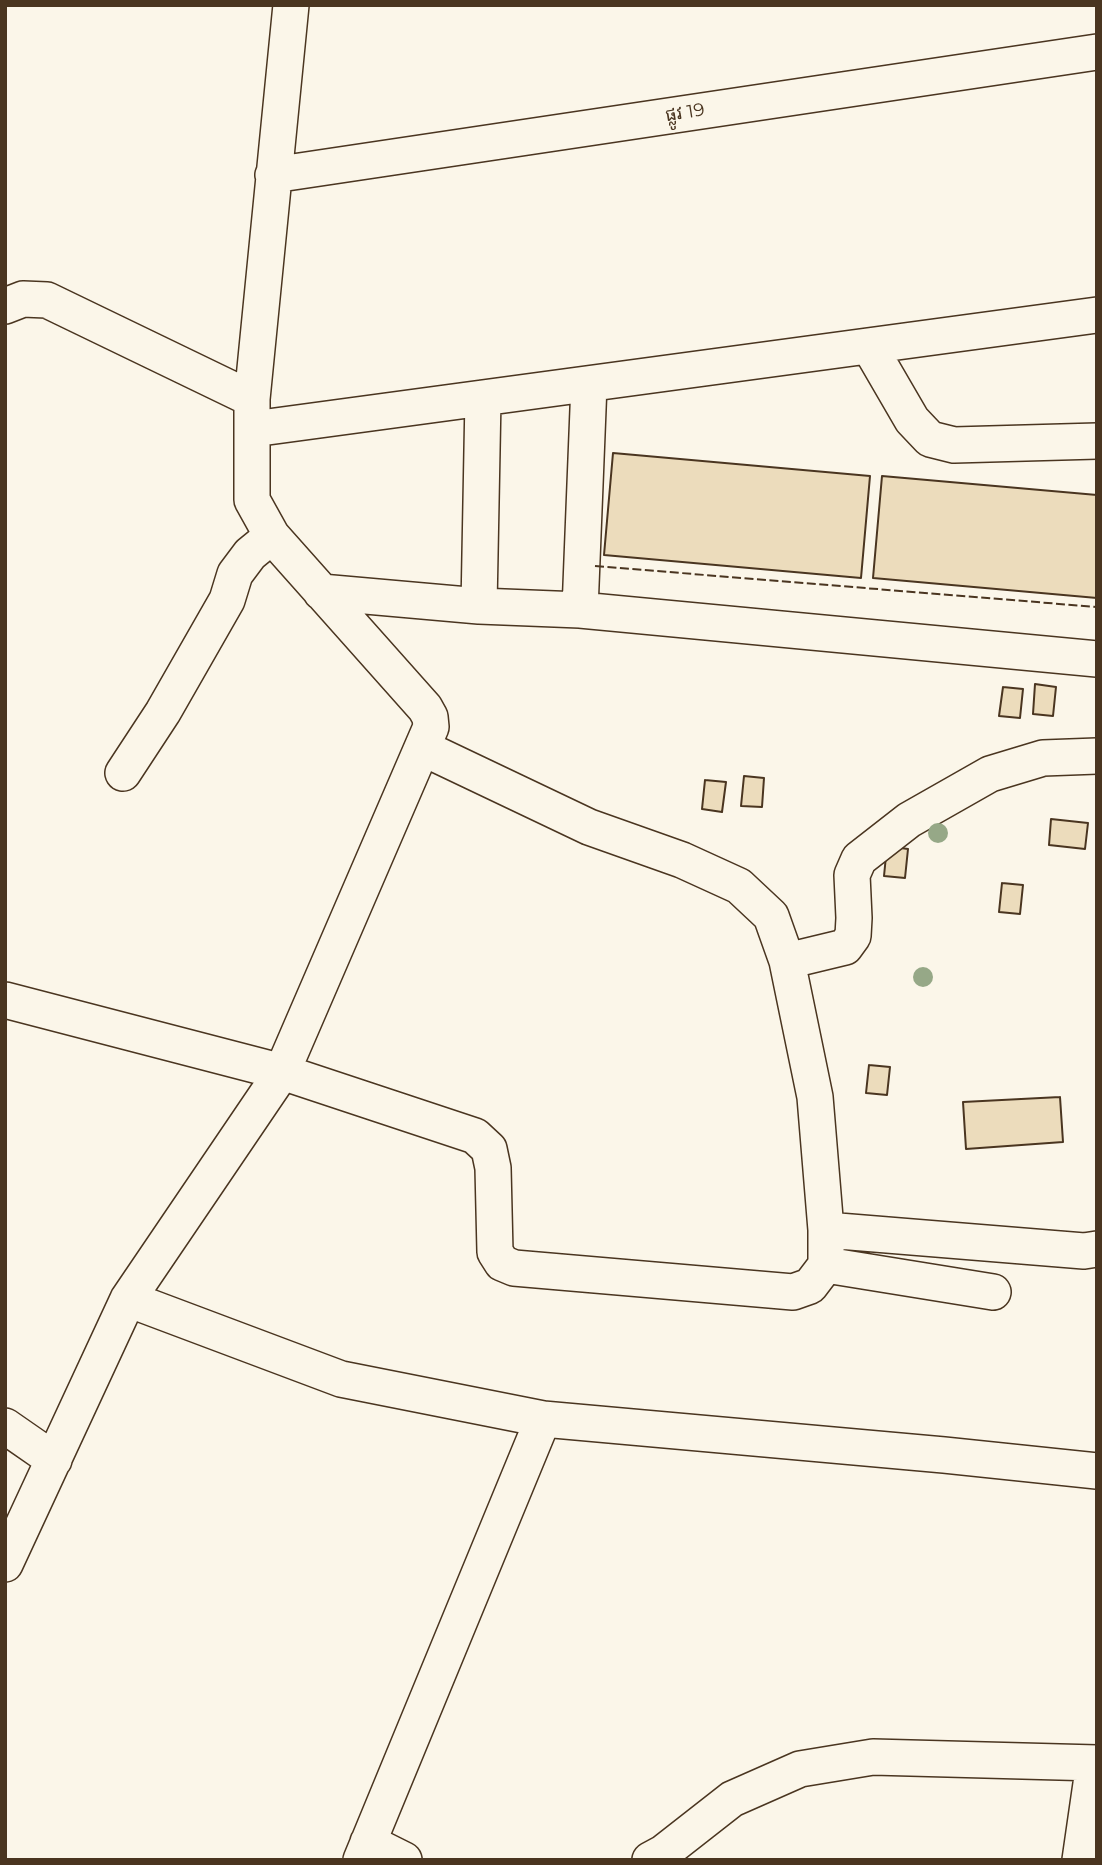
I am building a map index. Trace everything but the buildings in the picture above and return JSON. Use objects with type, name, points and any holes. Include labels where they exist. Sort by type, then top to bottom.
[{"type":"street","points":[[5,1564],[128,1299],[282,1072],[431,727],[425,708],[272,536],[252,500],[253,414],[273,175],[291,5]]},
{"type":"street","name":"ផ្លូវ 19","points":[[273,175],[1097,52]]},
{"type":"street","points":[[5,306],[23,299],[47,300],[253,414],[483,398],[1097,316]]},
{"type":"street","points":[[869,346],[912,420],[930,439],[954,445],[1097,441]]},
{"type":"street","points":[[580,610],[589,384]]},
{"type":"street","points":[[479,606],[483,398]]},
{"type":"street","points":[[123,773],[176,690],[227,600],[235,574],[250,554],[272,536]]},
{"type":"street","points":[[321,592],[479,606],[580,610],[1097,659]]},
{"type":"street","points":[[5,1000],[282,1072],[475,1136],[489,1149],[493,1168],[495,1252],[502,1263],[514,1268],[793,1292],[810,1286],[826,1265],[827,1230],[815,1097],[787,961],[771,916],[739,886],[682,860],[589,827],[423,748]]},
{"type":"street","points":[[787,961],[845,947],[853,936],[852,875],[859,859],[909,820],[990,774],[1044,758],[1097,756]]},
{"type":"street","points":[[827,1230],[1097,1250]]},
{"type":"street","points":[[826,1265],[993,1292]]},
{"type":"street","points":[[128,1299],[341,1378],[544,1419],[1097,1471]]},
{"type":"street","points":[[404,1860],[364,1851],[544,1419]]},
{"type":"street","points":[[5,1426],[54,1460]]},
{"type":"street","points":[[650,1860],[663,1853],[732,1798],[800,1769],[873,1757],[1096,1763],[1080,1860]]},
{"type":"fence","points":[[595,566],[1097,607]]}]
